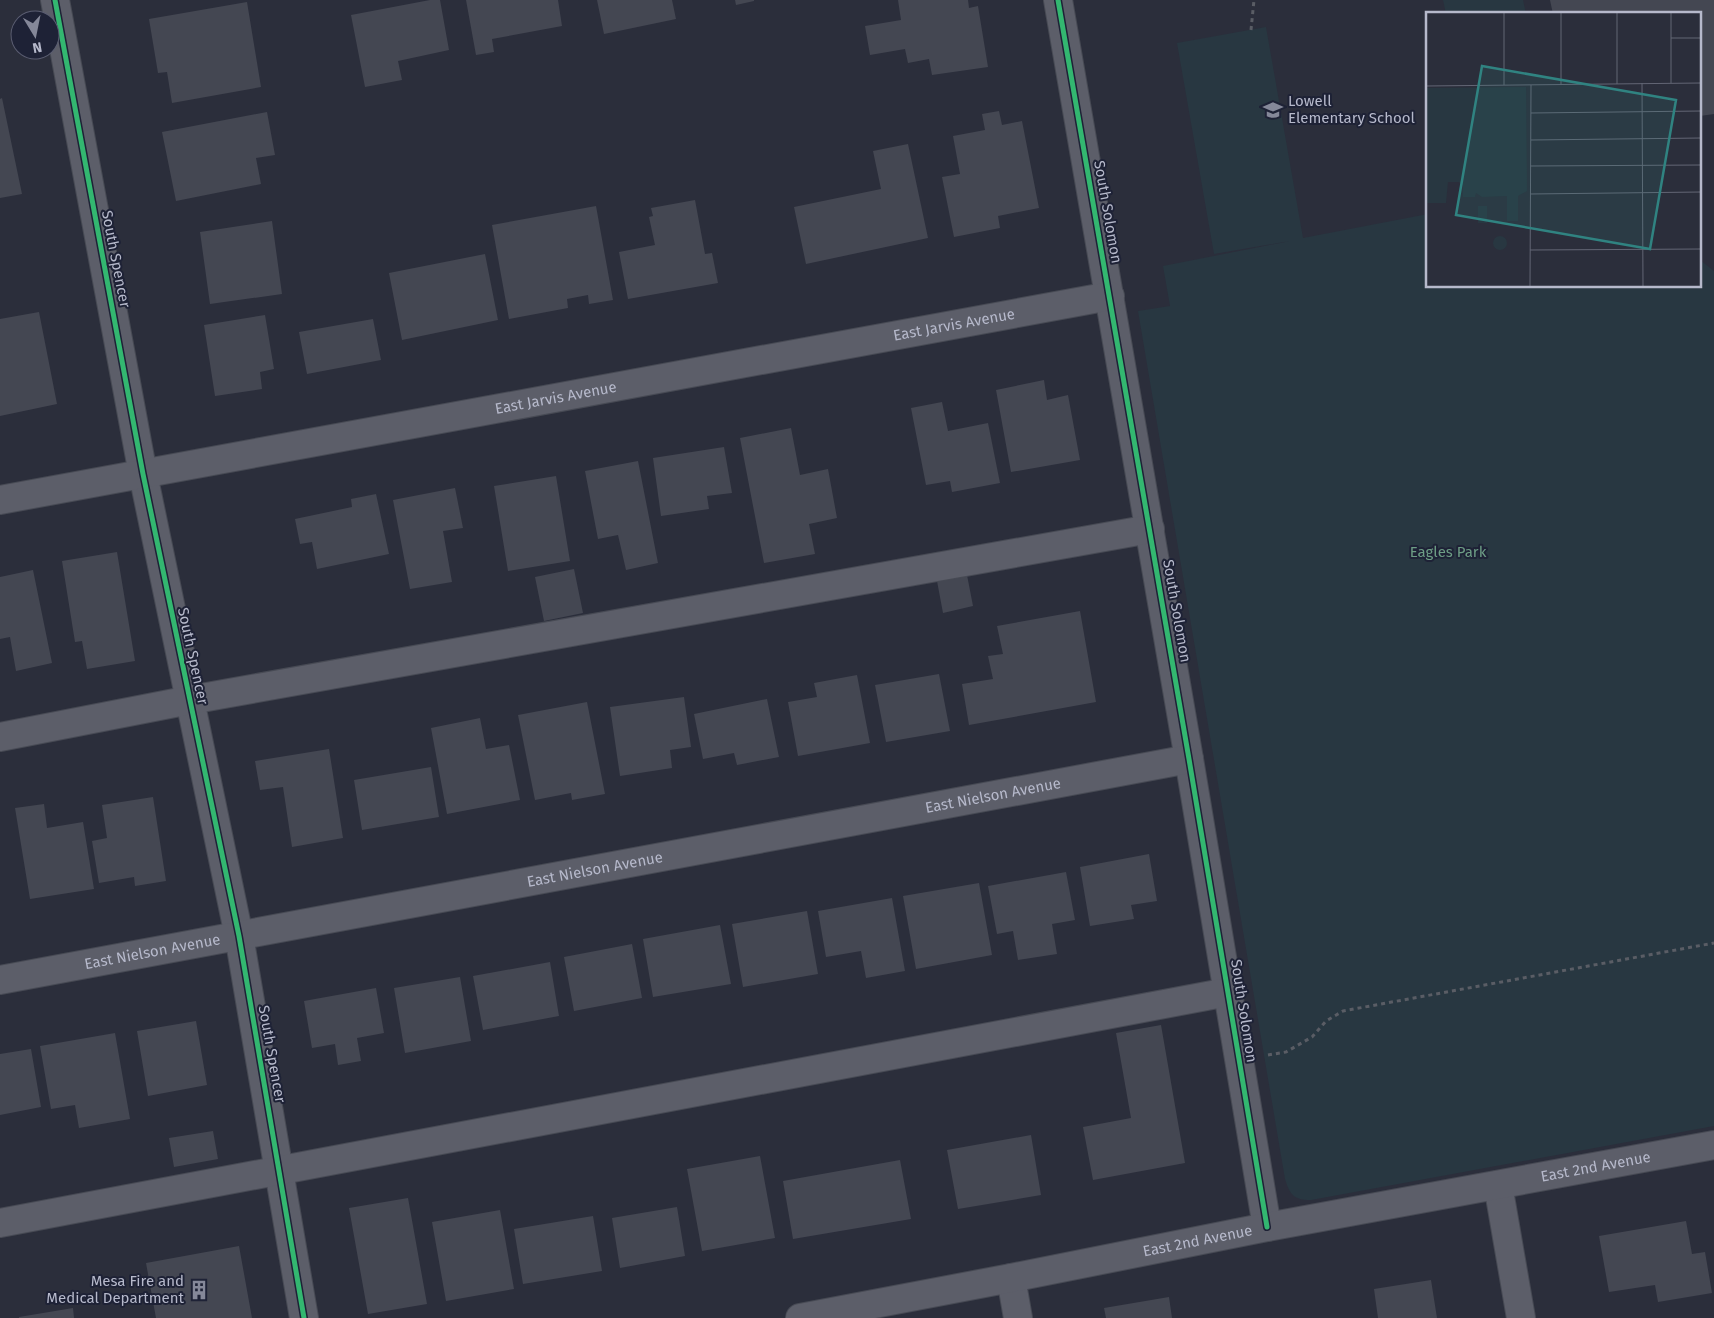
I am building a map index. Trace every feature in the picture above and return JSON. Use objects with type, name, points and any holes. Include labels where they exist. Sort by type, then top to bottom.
[{"type":"street","name":"South Spencer","points":[[55,0],[143,474],[239,936],[304,1318]]},
{"type":"street","name":"South Solomon","points":[[1058,0],[1150,529],[1267,1227]]},
{"type":"street","name":"East Jarvis Avenue","points":[[0,500],[1110,296]]},
{"type":"street","points":[[0,737],[190,700],[1150,529]]},
{"type":"street","name":"East Nielson Avenue","points":[[0,980],[1189,759]]},
{"type":"street","points":[[0,1223],[1228,992]]},
{"type":"street","name":"East 2nd Avenue","points":[[800,1318],[1267,1227],[1714,1145]]},
{"type":"street","points":[[1498,1185],[1521,1318]]},
{"type":"street","points":[[1011,1278],[1018,1318]]},
{"type":"path","points":[[1250,30],[1254,0]]},
{"type":"path","points":[[1239,1060],[1286,1052],[1312,1037],[1326,1021],[1343,1011],[1714,943]]},
{"type":"green space","points":[[1443,0],[1523,0],[1526,12],[1446,12]]},
{"type":"green space","name":"Eagles Park","points":[[1266,27],[1303,238],[1426,214],[1426,288],[1702,288],[1702,262],[1714,271],[1714,1126],[1311,1200],[1297,1198],[1291,1193],[1285,1179],[1138,311],[1170,306],[1163,266],[1290,241],[1214,254],[1177,43]]},
{"type":"building","points":[[430,0],[440,0],[449,50],[398,61],[402,80],[365,87],[351,15]]},
{"type":"building","points":[[466,0],[558,0],[562,26],[492,39],[494,52],[476,55]]},
{"type":"building","points":[[597,0],[672,0],[676,19],[604,34]]},
{"type":"building","points":[[735,0],[754,0],[754,1],[736,5]]},
{"type":"building","points":[[898,0],[968,0],[969,8],[978,6],[988,67],[932,75],[929,59],[908,63],[905,49],[870,55],[865,26],[901,20]]},
{"type":"building","points":[[1550,0],[1714,0],[1714,114],[1702,116],[1702,12],[1553,12]]},
{"type":"building","points":[[247,2],[261,87],[172,103],[167,72],[158,73],[149,19]]},
{"type":"building","points":[[2,98],[22,194],[0,198],[0,99]]},
{"type":"building","points":[[999,111],[1002,125],[1022,121],[1039,208],[998,216],[1000,228],[954,237],[942,177],[960,174],[953,136],[985,130],[982,114]]},
{"type":"building","points":[[267,112],[275,155],[256,158],[261,184],[176,201],[162,132]]},
{"type":"building","points":[[908,144],[928,238],[806,264],[794,207],[881,189],[873,151]]},
{"type":"building","points":[[695,200],[705,254],[712,253],[718,283],[628,299],[619,252],[655,245],[649,217],[653,216],[651,208]]},
{"type":"building","points":[[596,206],[613,300],[589,304],[588,295],[567,299],[568,308],[509,319],[492,225]]},
{"type":"building","points":[[272,221],[282,294],[210,304],[200,232]]},
{"type":"building","points":[[485,254],[498,320],[402,340],[389,273]]},
{"type":"building","points":[[39,312],[57,404],[0,416],[0,319]]},
{"type":"building","points":[[265,315],[274,369],[260,372],[262,389],[215,396],[204,325]]},
{"type":"building","points":[[373,319],[381,360],[307,374],[299,332]]},
{"type":"building","points":[[1044,380],[1047,400],[1068,395],[1080,460],[1011,472],[996,390]]},
{"type":"building","points":[[942,402],[948,431],[988,423],[1000,483],[952,492],[950,481],[926,485],[911,408]]},
{"type":"building","points":[[791,428],[800,475],[828,469],[837,518],[809,524],[815,554],[764,563],[740,438]]},
{"type":"building","points":[[724,447],[732,493],[707,496],[709,509],[661,516],[653,458]]},
{"type":"building","points":[[638,461],[658,563],[626,570],[618,535],[598,539],[585,471]]},
{"type":"building","points":[[556,476],[570,561],[508,571],[494,486]]},
{"type":"building","points":[[455,488],[463,528],[443,531],[452,582],[410,589],[393,500]]},
{"type":"building","points":[[376,494],[389,554],[317,569],[312,542],[300,544],[295,519],[352,507],[351,499]]},
{"type":"building","points":[[117,552],[135,661],[87,669],[82,641],[75,642],[62,561]]},
{"type":"building","points":[[574,569],[583,613],[544,621],[535,577]]},
{"type":"building","points":[[33,570],[52,663],[16,671],[10,637],[0,639],[0,577]]},
{"type":"building","points":[[967,575],[973,606],[943,613],[937,581]]},
{"type":"building","points":[[1080,611],[1096,702],[969,725],[962,684],[993,679],[988,656],[1003,654],[997,626]]},
{"type":"building","points":[[939,674],[950,731],[886,742],[875,685]]},
{"type":"building","points":[[857,675],[870,743],[798,756],[788,702],[817,697],[814,683]]},
{"type":"building","points":[[684,697],[691,747],[670,750],[672,768],[620,776],[610,707]]},
{"type":"building","points":[[767,699],[779,757],[737,765],[734,753],[703,759],[694,714]]},
{"type":"building","points":[[587,702],[605,794],[572,800],[571,793],[535,800],[518,715]]},
{"type":"building","points":[[480,718],[486,749],[509,745],[520,800],[447,814],[431,728]]},
{"type":"building","points":[[329,749],[343,838],[292,847],[283,787],[260,790],[255,761]]},
{"type":"building","points":[[431,767],[439,817],[362,830],[354,780]]},
{"type":"building","points":[[153,797],[166,881],[135,886],[134,877],[99,883],[92,841],[107,838],[102,805]]},
{"type":"building","points":[[44,804],[47,828],[83,822],[94,889],[30,899],[15,808]]},
{"type":"building","points":[[1149,854],[1157,901],[1131,905],[1134,919],[1090,926],[1080,867]]},
{"type":"building","points":[[1066,872],[1075,920],[1052,924],[1057,954],[1018,960],[1013,931],[997,934],[988,886]]},
{"type":"building","points":[[979,883],[992,955],[916,969],[903,896]]},
{"type":"building","points":[[892,898],[905,971],[866,978],[861,951],[826,957],[818,911]]},
{"type":"building","points":[[807,911],[818,974],[743,987],[732,924]]},
{"type":"building","points":[[720,925],[731,984],[653,997],[643,939]]},
{"type":"building","points":[[632,944],[642,998],[574,1011],[564,957]]},
{"type":"building","points":[[550,962],[559,1016],[483,1030],[473,976]]},
{"type":"building","points":[[460,977],[471,1041],[405,1053],[394,988]]},
{"type":"building","points":[[376,988],[384,1033],[357,1038],[361,1061],[338,1065],[335,1044],[312,1048],[304,1001]]},
{"type":"building","points":[[196,1021],[207,1085],[148,1096],[137,1031]]},
{"type":"building","points":[[1161,1025],[1185,1163],[1093,1180],[1083,1127],[1131,1118],[1116,1033]]},
{"type":"building","points":[[115,1033],[130,1119],[79,1128],[75,1105],[51,1109],[40,1046]]},
{"type":"building","points":[[31,1049],[41,1107],[0,1115],[0,1054]]},
{"type":"building","points":[[213,1131],[218,1159],[174,1167],[169,1138]]},
{"type":"building","points":[[1031,1135],[1041,1195],[958,1209],[947,1150]]},
{"type":"building","points":[[760,1156],[775,1238],[702,1251],[687,1169]]},
{"type":"building","points":[[900,1160],[911,1219],[793,1239],[783,1181]]},
{"type":"building","points":[[408,1198],[427,1304],[368,1314],[349,1208]]},
{"type":"building","points":[[677,1207],[685,1256],[620,1268],[612,1218]]},
{"type":"building","points":[[500,1210],[514,1289],[446,1301],[432,1222]]},
{"type":"building","points":[[593,1216],[602,1271],[523,1284],[514,1229]]},
{"type":"building","points":[[1686,1221],[1692,1254],[1705,1252],[1712,1293],[1658,1302],[1655,1285],[1609,1292],[1599,1236]]},
{"type":"building","name":"Mesa Fire and Medical Department","points":[[239,1246],[252,1318],[156,1318],[146,1263]]},
{"type":"building","points":[[1431,1280],[1437,1318],[1378,1318],[1374,1289]]},
{"type":"building","points":[[1169,1297],[1172,1318],[1106,1318],[1104,1308]]},
{"type":"building","points":[[73,1308],[74,1318],[19,1318],[19,1317]]},
{"type":"cycle path","points":[[55,0],[143,474],[239,936],[304,1318]]},
{"type":"cycle path","points":[[1058,0],[1189,759],[1267,1227]]},
{"type":"place","name":"Lowell Elementary School","points":[[1273,110]]},
{"type":"place","name":"Mesa Fire and Medical Department","points":[[199,1290]]}]
